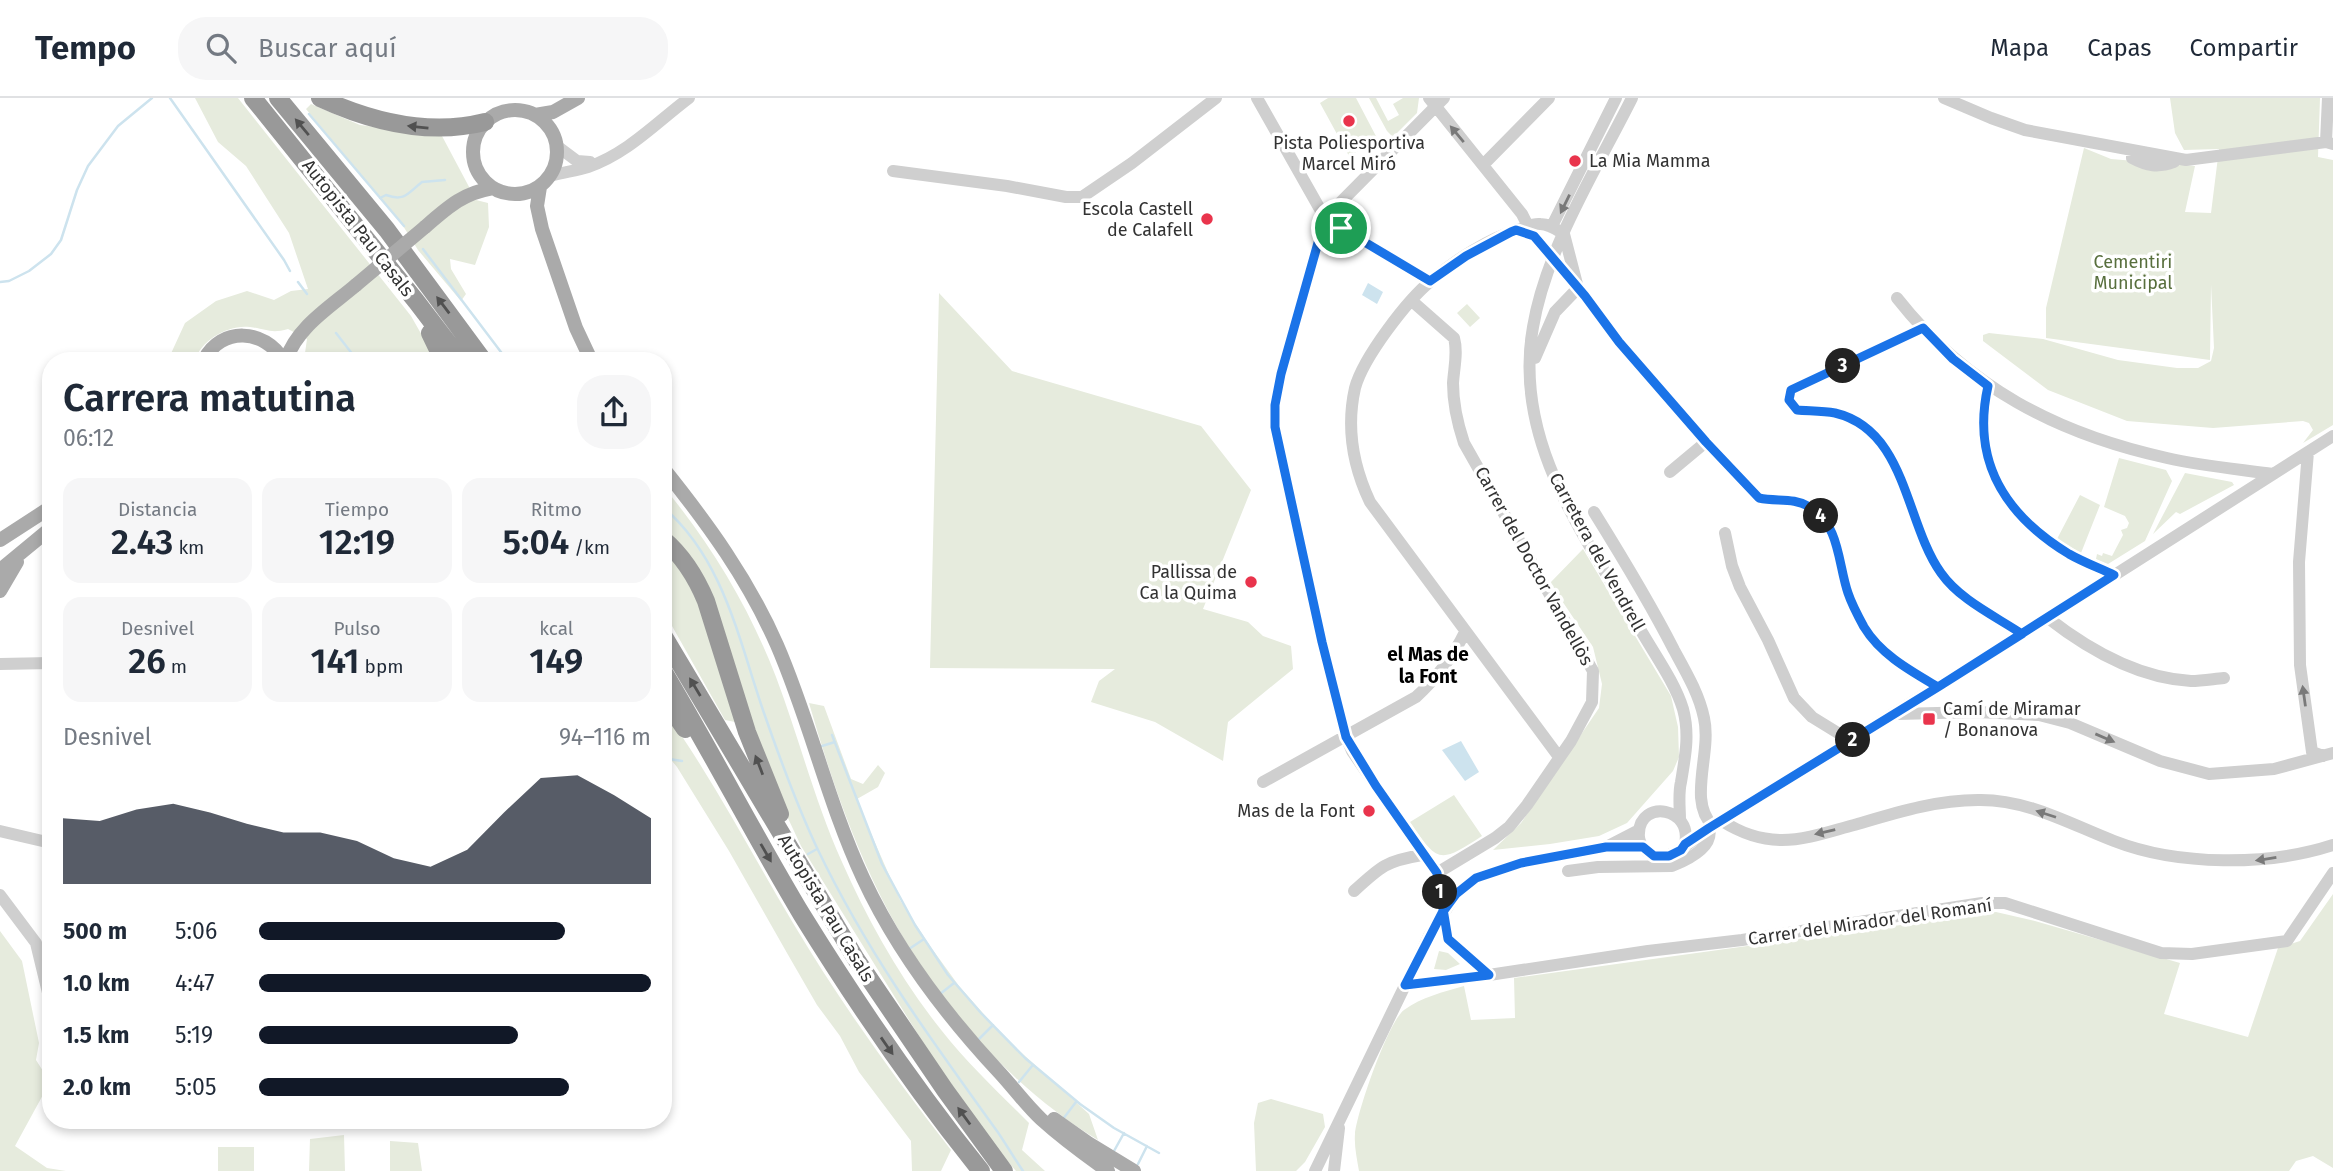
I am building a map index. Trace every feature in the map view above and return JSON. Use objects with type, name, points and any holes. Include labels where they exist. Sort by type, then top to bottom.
[{"type":"highway","name":"Autopista Pau Casals","points":[[253,98],[454,352]]},
{"type":"highway","name":"Autopista Pau Casals","points":[[278,98],[387,230],[477,352]]},
{"type":"highway","points":[[320,98],[344,109],[402,125],[454,128],[485,122]]},
{"type":"highway","points":[[416,301],[439,352]]},
{"type":"highway","points":[[672,548],[686,563],[706,601],[747,732],[795,844],[804,873]]},
{"type":"highway","name":"Autopista Pau Casals","points":[[672,650],[804,873],[894,1018],[1004,1171]]},
{"type":"highway","name":"Autopista Pau Casals","points":[[672,687],[808,924],[875,1028],[939,1118],[981,1171]]},
{"type":"highway","points":[[672,710],[732,794]]},
{"type":"main road","points":[[578,99],[563,116],[556,141],[557,162],[540,187],[527,193],[513,194],[494,188],[482,178],[473,156],[475,137],[485,122],[500,112],[509,110],[518,109],[535,114],[553,112],[578,99]]},
{"type":"main road","points":[[535,114],[547,124],[556,141]]},
{"type":"main road","points":[[451,205],[466,186],[475,165]]},
{"type":"main road","points":[[540,187],[537,206],[542,229],[586,352]]},
{"type":"main road","points":[[289,352],[312,322],[451,205],[472,192],[494,188]]},
{"type":"main road","points":[[513,194],[530,208],[542,229]]},
{"type":"main road","points":[[208,352],[228,337],[247,335],[267,341],[279,340],[312,322]]},
{"type":"main road","points":[[267,341],[278,352]]},
{"type":"main road","points":[[672,479],[733,561],[763,615],[791,681],[847,841],[902,950],[942,1008],[1040,1118],[1108,1171]]},
{"type":"main road","points":[[0,540],[42,513]]},
{"type":"main road","points":[[0,546],[22,531],[35,517]]},
{"type":"main road","points":[[0,570],[42,536]]},
{"type":"main road","points":[[0,591],[28,548]]},
{"type":"main road","points":[[999,1073],[1062,1125],[1134,1171]]},
{"type":"street","points":[[550,176],[587,168],[604,160],[642,136],[689,98]]},
{"type":"street","points":[[893,171],[1082,197],[1132,163],[1216,98]]},
{"type":"street","points":[[1257,98],[1325,218],[1430,281]]},
{"type":"street","points":[[1483,165],[1549,98]]},
{"type":"street","points":[[1552,226],[1616,98]]},
{"type":"street","name":"Carretera del Vendrell","points":[[1632,98],[1564,234],[1541,292],[1532,328],[1530,396],[1547,463],[1561,493],[1680,702],[1686,723],[1686,762],[1680,784],[1664,811]]},
{"type":"street","points":[[1944,98],[2025,130],[2186,160],[2329,143],[2328,98]]},
{"type":"street","points":[[1489,975],[1448,939],[1437,873],[1352,751],[1346,737],[1322,642],[1275,427],[1275,405],[1281,374],[1325,218],[1436,101],[1522,214],[1524,230]]},
{"type":"street","points":[[556,141],[578,161],[604,160]]},
{"type":"street","points":[[1559,757],[1370,502],[1359,479],[1352,454],[1351,420],[1356,387],[1372,350],[1430,281],[1486,244],[1538,223],[1552,226],[1564,234],[1578,288]]},
{"type":"street","points":[[1524,230],[1534,236],[1619,342],[1759,498],[1793,500],[1820,515],[1835,539],[1848,592],[1865,628],[1875,642],[1903,666],[1938,687]]},
{"type":"street","points":[[1530,369],[1555,312],[1578,288]]},
{"type":"street","points":[[1897,298],[1953,359],[1988,386],[2042,416],[2123,447],[2199,464],[2273,474]]},
{"type":"street","name":"Carrer del Doctor Vandellòs","points":[[1412,301],[1454,338],[1455,416],[1464,443],[1593,671],[1592,702],[1571,741],[1527,804],[1509,827],[1495,838],[1437,873]]},
{"type":"street","points":[[1923,328],[1791,390],[1789,400],[1797,410],[1835,413],[1858,424],[1882,443],[1906,493],[1927,550],[1941,574],[1968,599],[2022,634]]},
{"type":"street","points":[[1988,386],[1984,403],[1983,441],[1993,474],[2004,495],[2044,537],[2071,555],[2114,575]]},
{"type":"street","points":[[1685,844],[1894,715],[2333,436]]},
{"type":"street","points":[[1670,472],[1706,442]]},
{"type":"street","points":[[1894,715],[1977,712],[2039,715],[2070,723],[2160,761],[2209,774],[2274,769],[2318,756],[2300,665],[2299,562],[2308,452]]},
{"type":"street","points":[[1594,512],[1665,631],[1696,692],[1706,728],[1700,795],[1703,811],[1715,825]]},
{"type":"street","points":[[1725,533],[1740,587],[1794,698],[1812,717],[1850,741]]},
{"type":"street","points":[[2048,618],[2097,651],[2126,666],[2162,677],[2193,681],[2224,678]]},
{"type":"street","points":[[1263,782],[1416,697],[1461,642],[1465,632]]},
{"type":"street","points":[[0,656],[0,664],[42,663]]},
{"type":"street","name":"Carretera del Vendrell","points":[[1680,784],[1682,822]]},
{"type":"street","points":[[1606,847],[1639,830],[1645,818],[1657,811],[1664,811],[1682,822],[1715,825],[1765,839],[1795,838],[1942,801],[1981,800],[2017,804],[2065,820],[2116,842],[2154,852],[2255,861],[2314,852],[2333,845]]},
{"type":"street","points":[[1746,806],[1744,822],[1749,835]]},
{"type":"street","points":[[1639,830],[1643,847],[1654,856],[1662,857],[1681,850],[1685,844],[1687,835],[1682,822]]},
{"type":"street","points":[[1568,871],[1598,867],[1672,866],[1709,841],[1715,825]]},
{"type":"street","points":[[0,831],[42,841]]},
{"type":"street","points":[[1315,1171],[1405,985],[1442,913],[1456,894],[1476,878],[1499,869],[1606,847],[1643,847]]},
{"type":"street","points":[[1354,891],[1380,866],[1422,855]]},
{"type":"street","name":"Carrer del Mirador del Romaní","points":[[1405,985],[1982,903],[2005,904],[2161,953],[2192,954],[2287,941],[2333,873]]},
{"type":"street","points":[[0,895],[36,943],[42,968]]},
{"type":"street","points":[[1334,1171],[1339,1124]]},
{"type":"green space","points":[[195,98],[238,98],[411,316],[431,352],[305,352],[307,339],[288,329],[273,331],[242,327],[217,335],[199,352],[172,352],[185,323],[216,301],[247,291],[274,300],[291,291],[308,289],[289,233],[246,166],[218,142]]},
{"type":"green space","name":"Pista Poliesportiva Marcel Miró","points":[[1328,98],[1356,98],[1378,140],[1349,156],[1320,103]]},
{"type":"green space","points":[[1369,98],[1376,98],[1388,121],[1399,115],[1393,104],[1403,98],[1419,98],[1417,113],[1393,137]]},
{"type":"green space","name":"Cementiri Municipal","points":[[2170,98],[2320,98],[2318,157],[2333,160],[2333,425],[2303,443],[2313,430],[2309,423],[2303,421],[2213,428],[2127,421],[2048,390],[1983,341],[1983,335],[1989,333],[2043,339],[2118,360],[2177,368],[2198,368],[2211,361],[2214,348],[2211,284],[2210,360],[2046,338],[2046,308],[2084,148],[2111,159],[2195,166],[2185,212],[2211,213],[2219,149],[2184,150],[2175,133]]},
{"type":"green space","points":[[311,104],[360,125],[442,136],[476,200],[488,203],[489,227],[475,265],[450,259],[451,269],[466,294],[461,301],[418,250],[400,221],[306,109]]},
{"type":"green space","points":[[939,293],[1012,371],[1201,426],[1251,490],[1203,609],[1248,622],[1263,636],[1291,646],[1293,669],[1228,722],[1223,761],[1155,722],[1091,702],[1099,681],[1115,669],[930,668]]},
{"type":"green space","points":[[1467,304],[1480,318],[1470,327],[1457,313]]},
{"type":"green space","points":[[2119,458],[2166,470],[2172,481],[2145,541],[2108,564],[2096,559],[2097,554],[2112,556],[2123,535],[2121,530],[2127,528],[2129,523],[2125,516],[2104,507]]},
{"type":"green space","points":[[2185,473],[2232,482],[2234,485],[2180,514],[2176,512],[2153,534]]},
{"type":"green space","points":[[2080,495],[2100,505],[2081,553],[2057,539]]},
{"type":"green space","points":[[672,497],[713,553],[754,626],[776,677],[832,839],[874,928],[899,971],[942,1031],[973,1067],[1029,1123],[1022,1150],[1045,1171],[1016,1171],[991,1142],[937,1065],[801,846],[750,725],[725,720],[672,626]]},
{"type":"green space","points":[[1583,549],[1671,696],[1678,727],[1679,757],[1673,771],[1627,823],[1599,836],[1493,850],[1521,823],[1599,708],[1602,684],[1593,647],[1550,583]]},
{"type":"green space","points":[[809,703],[824,706],[851,779],[863,784],[878,765],[885,773],[878,787],[857,799],[900,900],[930,946],[959,986],[1004,1037],[1089,1114],[1098,1140],[1064,1118],[1002,1064],[946,1002],[922,968],[900,933],[859,850]]},
{"type":"green space","points":[[672,722],[830,982],[888,1067],[951,1150],[941,1171],[912,1171],[911,1141],[859,1072],[840,1036],[817,1005],[729,851],[672,761]]},
{"type":"green space","points":[[1454,795],[1482,836],[1457,851],[1440,855],[1427,845],[1410,822]]},
{"type":"green space","points":[[2333,894],[2333,1168],[2313,1156],[2296,1161],[2289,1171],[1359,1171],[1355,1143],[1357,1123],[1374,1068],[1390,1031],[1397,1018],[1411,1005],[1456,988],[1464,986],[1471,1020],[1515,1018],[1514,978],[1996,912],[2180,963],[2164,1014],[2248,1037],[2278,948],[2300,941]]},
{"type":"green space","points":[[0,931],[22,961],[39,1043],[36,1060],[42,1069],[42,1097],[15,1146],[47,1168],[66,1171],[0,1171]]},
{"type":"green space","points":[[1439,951],[1448,953],[1460,964],[1446,970],[1434,969]]},
{"type":"green space","points":[[1271,1099],[1323,1114],[1325,1127],[1305,1162],[1296,1171],[1256,1171],[1254,1123],[1258,1103]]},
{"type":"green space","points":[[344,1135],[345,1171],[309,1171],[310,1139]]},
{"type":"green space","points":[[390,1141],[418,1143],[422,1171],[390,1171]]},
{"type":"green space","points":[[218,1147],[254,1147],[254,1171],[218,1171]]},
{"type":"water","points":[[1368,283],[1383,292],[1377,304],[1362,295]]},
{"type":"water","points":[[1461,741],[1479,772],[1465,781],[1442,750]]},
{"type":"waterway","points":[[0,282],[9,281],[29,271],[51,254],[61,240],[77,190],[88,166],[118,126],[152,98]]},
{"type":"waterway","points":[[170,98],[290,271]]},
{"type":"waterway","points":[[309,114],[404,226]]},
{"type":"waterway","points":[[380,198],[386,195],[402,197],[422,182],[445,180]]},
{"type":"waterway","points":[[423,249],[501,352]]},
{"type":"waterway","points":[[298,282],[307,294]]},
{"type":"waterway","points":[[336,333],[351,352]]},
{"type":"waterway","points":[[672,516],[701,551],[727,602],[789,782],[837,888],[901,995],[1023,1171]]},
{"type":"waterway","points":[[832,735],[882,864],[915,925],[948,975],[1025,1058],[1080,1104],[1114,1128],[1159,1153]]},
{"type":"waterway","points":[[822,746],[835,742]]},
{"type":"waterway","points":[[672,759],[682,761]]},
{"type":"waterway","points":[[808,854],[817,849]]},
{"type":"waterway","points":[[909,949],[924,939]]},
{"type":"waterway","points":[[940,994],[954,983]]},
{"type":"waterway","points":[[978,1040],[993,1025]]},
{"type":"waterway","points":[[1019,1082],[1032,1066]]},
{"type":"waterway","points":[[1063,1119],[1076,1102]]},
{"type":"waterway","points":[[1114,1151],[1124,1133]]},
{"type":"waterway","points":[[1138,1164],[1147,1146]]},
{"type":"place","name":"Pista Poliesportiva Marcel Miró","points":[[1349,121]]},
{"type":"place","name":"La Mia Mamma","points":[[1575,161]]},
{"type":"place","name":"Escola Castell de Calafell","points":[[1207,219]]},
{"type":"place","name":"Pallissa de Ca la Quima","points":[[1251,582]]},
{"type":"place","name":"Camí de Miramar / Bonanova","points":[[1929,719]]},
{"type":"place","name":"Mas de la Font","points":[[1369,811]]},
{"type":"district","name":"el Mas de la Font","points":[[1428,665]]},
{"type":"route","points":[[1341,228],[1325,218],[1281,374],[1275,405],[1275,427],[1322,642],[1346,737],[1352,751],[1412,841],[1437,873],[1442,913],[1448,939],[1489,975],[1405,985],[1442,913],[1456,894],[1476,878],[1521,863],[1606,847],[1643,847],[1654,856],[1669,856],[1709,828],[1938,687],[2048,618],[2114,575],[2071,555],[2044,537],[2004,495],[1993,474],[1983,441],[1984,403],[1988,386],[1953,359],[1923,328],[1791,390],[1789,400],[1797,410],[1835,413],[1858,424],[1882,443],[1906,493],[1927,550],[1941,574],[1968,599],[2022,634],[1938,687],[1903,666],[1875,642],[1865,628],[1848,592],[1835,539],[1826,522],[1813,509],[1802,503],[1759,498],[1619,342],[1585,296],[1534,236],[1516,230],[1511,232],[1466,256],[1430,281],[1341,228]]}]
